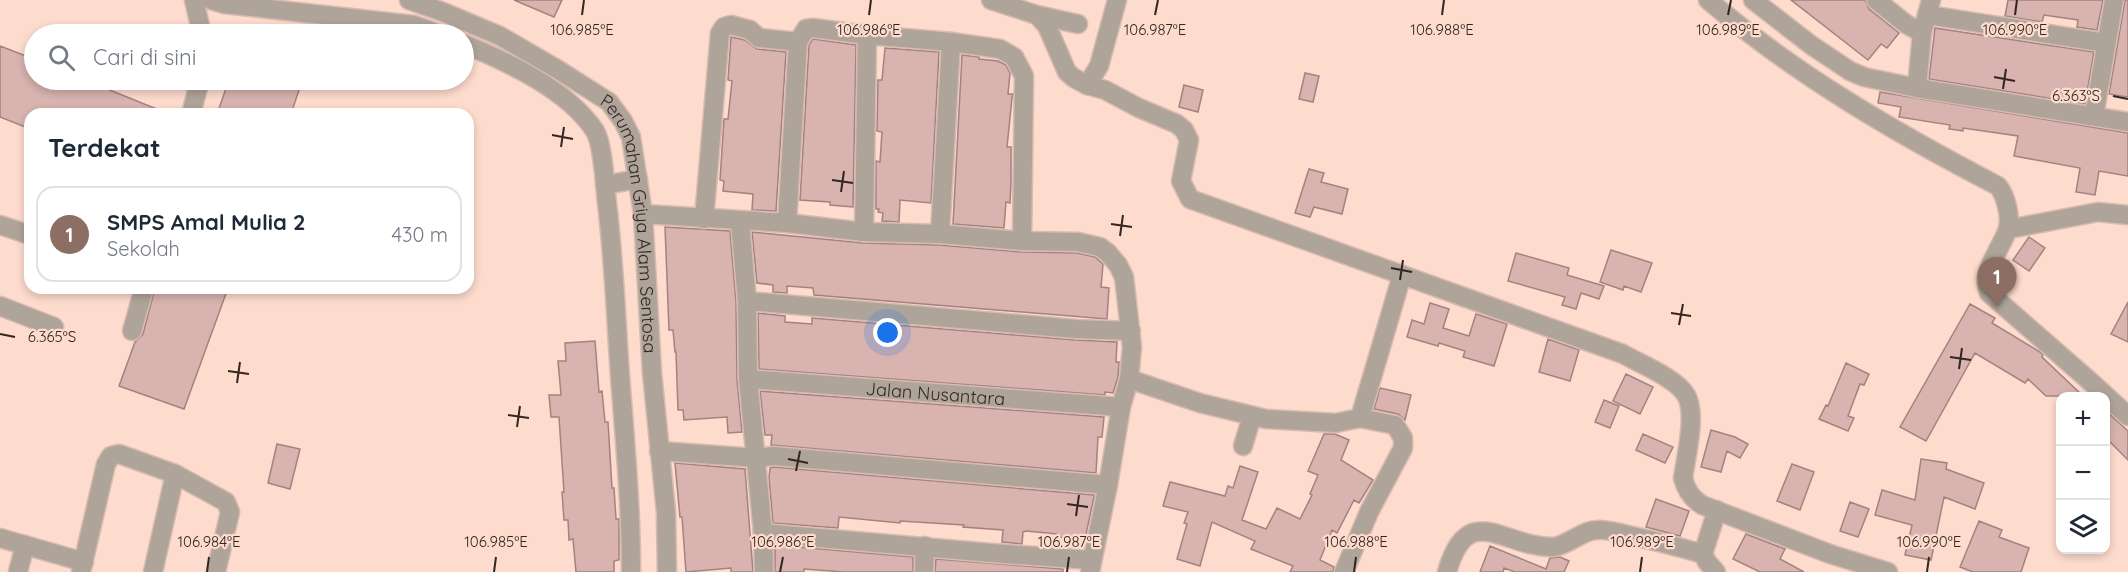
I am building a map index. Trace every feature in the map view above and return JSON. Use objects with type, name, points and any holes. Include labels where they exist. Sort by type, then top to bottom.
[{"type":"street","points":[[194,0],[200,24]]},
{"type":"street","points":[[211,0],[224,4],[405,24]]},
{"type":"street","name":"Perumahan Griya Alam Sentosa","points":[[409,0],[472,24]]},
{"type":"street","points":[[991,0],[1037,15],[1078,24]]},
{"type":"street","points":[[1087,85],[1100,66],[1117,0]]},
{"type":"street","points":[[1708,0],[1750,36],[1826,89],[1998,186],[2005,201],[2008,229],[1987,278],[1987,290],[1990,296],[2092,382],[2128,416]]},
{"type":"street","points":[[1753,0],[1811,45],[1850,71],[1878,81],[2128,122]]},
{"type":"street","points":[[1876,0],[1898,7],[1905,24],[1922,33]]},
{"type":"street","points":[[2094,116],[2114,0]]},
{"type":"street","points":[[1917,88],[1922,33],[1929,7],[2106,43]]},
{"type":"street","points":[[1037,15],[1047,26],[1067,72],[1074,78],[1178,124],[1184,130],[1189,140],[1181,181],[1190,199],[1623,354],[1678,386],[1685,393],[1691,411],[1683,478],[1685,486],[1695,500],[1830,554],[1888,572]]},
{"type":"street","name":"Perumahan Griya Alam Sentosa","points":[[474,25],[500,36],[557,69],[614,107],[631,137],[644,223],[658,451],[666,512],[667,572]]},
{"type":"street","points":[[704,219],[720,33],[724,27],[731,25],[750,30],[759,38],[798,42]]},
{"type":"street","points":[[787,223],[798,42],[806,29],[813,28],[1000,49],[1014,57],[1021,69],[1024,87],[1022,241]]},
{"type":"street","points":[[864,232],[867,35]]},
{"type":"street","points":[[940,234],[951,42]]},
{"type":"street","points":[[474,48],[547,86],[579,112],[596,134],[611,238],[631,518],[632,572]]},
{"type":"street","points":[[547,86],[557,69]]},
{"type":"street","points":[[193,108],[197,90]]},
{"type":"street","points":[[605,185],[638,179]]},
{"type":"street","points":[[2008,229],[2098,212],[2128,215]]},
{"type":"street","points":[[611,238],[644,223],[704,219],[787,223],[864,232],[1078,242],[1100,247],[1118,265],[1124,277],[1132,347],[1129,379],[1120,407],[1108,485],[1091,566],[926,546],[763,533]]},
{"type":"street","points":[[740,221],[747,301],[748,379],[763,533],[764,572]]},
{"type":"street","points":[[0,225],[24,233]]},
{"type":"street","points":[[1360,418],[1402,275]]},
{"type":"street","points":[[132,331],[142,294]]},
{"type":"street","points":[[747,301],[1076,329],[1131,331]]},
{"type":"street","points":[[0,306],[54,327]]},
{"type":"street","name":"Jalan Nusantara","points":[[748,379],[1120,407]]},
{"type":"street","points":[[1129,379],[1200,403],[1252,417],[1325,423],[1360,418],[1395,425],[1403,438],[1403,448],[1369,512],[1344,572]]},
{"type":"street","points":[[1243,446],[1252,417]]},
{"type":"street","points":[[658,451],[756,458],[774,456],[1108,485]]},
{"type":"street","points":[[0,538],[83,567],[106,464],[111,456],[120,454],[175,474],[226,502],[230,512],[216,572]]},
{"type":"street","points":[[153,572],[175,474]]},
{"type":"street","points":[[1703,554],[1717,510]]},
{"type":"street","points":[[1446,572],[1453,551],[1463,537],[1479,530],[1529,544],[1556,547],[1595,530],[1614,532],[1703,554],[1716,572]]},
{"type":"street","points":[[18,572],[25,545]]},
{"type":"street","points":[[924,572],[926,546]]},
{"type":"building","points":[[514,0],[562,0],[554,17]]},
{"type":"building","points":[[1791,0],[1865,0],[1869,9],[1899,33],[1887,48],[1881,44],[1868,60]]},
{"type":"building","points":[[2008,0],[2103,0],[2097,30],[2077,27],[2078,20],[2044,15],[2042,22],[2005,16]]},
{"type":"building","points":[[2125,0],[2128,0],[2128,97],[2109,94]]},
{"type":"building","points":[[1935,28],[2094,52],[2085,104],[1929,79]]},
{"type":"building","points":[[731,37],[745,40],[757,49],[786,52],[776,211],[752,210],[753,194],[723,191],[724,181],[720,180],[724,119],[728,119],[732,81],[728,80]]},
{"type":"building","points":[[813,39],[856,45],[853,207],[830,205],[830,202],[800,200],[809,45]]},
{"type":"building","points":[[0,46],[24,55],[24,90],[110,90],[154,108],[24,108],[24,127],[0,117]]},
{"type":"building","points":[[885,48],[939,52],[931,203],[900,200],[899,222],[882,221],[883,213],[876,209],[876,161],[880,162],[882,132],[877,131],[878,80],[882,80]]},
{"type":"building","points":[[962,55],[998,61],[1006,65],[1010,73],[1008,94],[1013,94],[1007,147],[1011,147],[1011,183],[1010,203],[1006,202],[1004,228],[953,224]]},
{"type":"building","points":[[1305,73],[1319,76],[1313,102],[1299,99]]},
{"type":"building","points":[[1184,85],[1203,90],[1198,112],[1179,107]]},
{"type":"building","points":[[225,90],[299,90],[293,108],[219,108]]},
{"type":"building","points":[[1880,92],[2128,133],[2128,176],[2099,171],[2095,195],[2076,192],[2080,168],[2014,156],[2018,136],[1963,128],[1963,131],[1949,129],[1950,125],[1899,117],[1901,107],[1878,103]]},
{"type":"building","points":[[1309,169],[1324,173],[1321,182],[1348,189],[1342,214],[1314,207],[1310,217],[1295,213]]},
{"type":"building","points":[[665,227],[730,231],[736,302],[737,380],[742,432],[728,433],[727,417],[684,420],[683,410],[678,410],[676,352],[673,330],[669,330]]},
{"type":"building","points":[[752,232],[863,243],[1077,253],[1095,257],[1103,264],[1101,287],[1109,288],[1107,319],[814,295],[813,288],[787,286],[787,293],[773,292],[773,285],[757,283]]},
{"type":"building","points":[[2029,237],[2045,248],[2029,271],[2013,260]]},
{"type":"building","points":[[1611,250],[1652,263],[1641,292],[1624,286],[1623,290],[1600,282]]},
{"type":"building","points":[[1516,253],[1569,268],[1567,275],[1604,286],[1599,299],[1581,293],[1576,309],[1562,305],[1565,297],[1508,281]]},
{"type":"building","points":[[153,294],[226,294],[184,409],[119,386],[135,342],[143,334]]},
{"type":"building","points":[[2128,302],[2128,342],[2111,334]]},
{"type":"building","points":[[1430,303],[1449,309],[1443,328],[1469,336],[1476,314],[1507,324],[1494,366],[1463,357],[1465,351],[1407,337],[1412,320],[1424,324]]},
{"type":"building","points":[[1970,304],[1995,318],[1992,323],[2040,352],[2042,357],[2079,392],[2056,392],[2056,396],[2046,396],[2028,379],[2025,383],[1975,353],[1926,441],[1900,427]]},
{"type":"building","points":[[758,313],[785,316],[785,322],[812,324],[812,318],[1117,342],[1118,377],[1113,393],[1105,392],[1105,395],[759,369]]},
{"type":"building","points":[[1548,339],[1579,350],[1570,381],[1539,372]]},
{"type":"building","points":[[595,341],[599,392],[602,391],[605,422],[608,422],[616,519],[619,519],[619,560],[614,561],[614,572],[576,572],[573,539],[569,540],[568,520],[564,520],[559,417],[551,417],[549,395],[561,395],[558,361],[566,361],[565,343]]},
{"type":"building","points":[[1846,363],[1869,374],[1864,385],[1860,384],[1848,416],[1854,418],[1848,431],[1819,419],[1826,405],[1828,406]]},
{"type":"building","points":[[1626,374],[1653,387],[1640,414],[1613,401]]},
{"type":"building","points":[[1380,388],[1411,395],[1405,420],[1398,414],[1374,409]]},
{"type":"building","points":[[760,391],[1104,417],[1102,437],[1098,437],[1096,473],[771,445],[772,435],[765,435]]},
{"type":"building","points":[[1604,400],[1619,406],[1610,428],[1595,422]]},
{"type":"building","points":[[2110,415],[2128,431],[2128,460],[2110,442]]},
{"type":"building","points":[[1711,430],[1735,437],[1748,444],[1740,458],[1727,451],[1721,472],[1701,467]]},
{"type":"building","points":[[1324,434],[1335,434],[1349,440],[1341,460],[1373,480],[1359,503],[1354,500],[1337,533],[1332,530],[1320,560],[1334,567],[1333,572],[1290,572],[1293,566],[1251,549],[1255,541],[1212,522],[1200,566],[1177,559],[1188,512],[1163,506],[1170,482],[1225,496],[1228,486],[1233,488],[1240,466],[1258,472],[1242,520],[1266,529],[1277,508],[1300,519],[1312,495],[1310,494],[1318,475],[1308,471]]},
{"type":"building","points":[[1643,434],[1673,447],[1665,463],[1636,450]]},
{"type":"building","points":[[277,444],[300,449],[290,489],[268,483]]},
{"type":"building","points":[[1921,459],[1947,463],[1946,469],[1984,483],[1975,509],[1944,497],[1931,560],[1905,555],[1912,525],[1875,515],[1882,490],[1915,500]]},
{"type":"building","points":[[675,463],[745,469],[753,572],[731,572],[731,568],[686,572]]},
{"type":"building","points":[[1792,464],[1814,472],[1800,510],[1777,501]]},
{"type":"building","points":[[770,468],[1094,495],[1094,497],[1085,539],[1026,531],[1023,532],[1022,544],[1002,542],[1003,530],[963,527],[964,525],[900,521],[900,523],[839,517],[838,528],[773,523],[769,478]]},
{"type":"building","points":[[1656,499],[1689,511],[1680,536],[1646,527]]},
{"type":"building","points":[[1850,502],[1869,509],[1858,537],[1840,531]]},
{"type":"building","points":[[1979,521],[2002,530],[1999,537],[2029,548],[2021,572],[1973,572],[1960,567]]},
{"type":"building","points":[[1746,534],[1785,549],[1780,559],[1804,572],[1760,572],[1733,559]]},
{"type":"building","points":[[775,545],[913,557],[913,572],[844,572],[804,569],[804,572],[775,572]]},
{"type":"building","points":[[1490,546],[1546,569],[1550,558],[1560,557],[1569,561],[1564,572],[1515,572],[1504,568],[1503,572],[1480,572]]},
{"type":"building","points":[[936,559],[1063,569],[1063,572],[935,572]]},
{"type":"place","name":"SMPS Amal Mulia 2","points":[[1997,307]]}]
